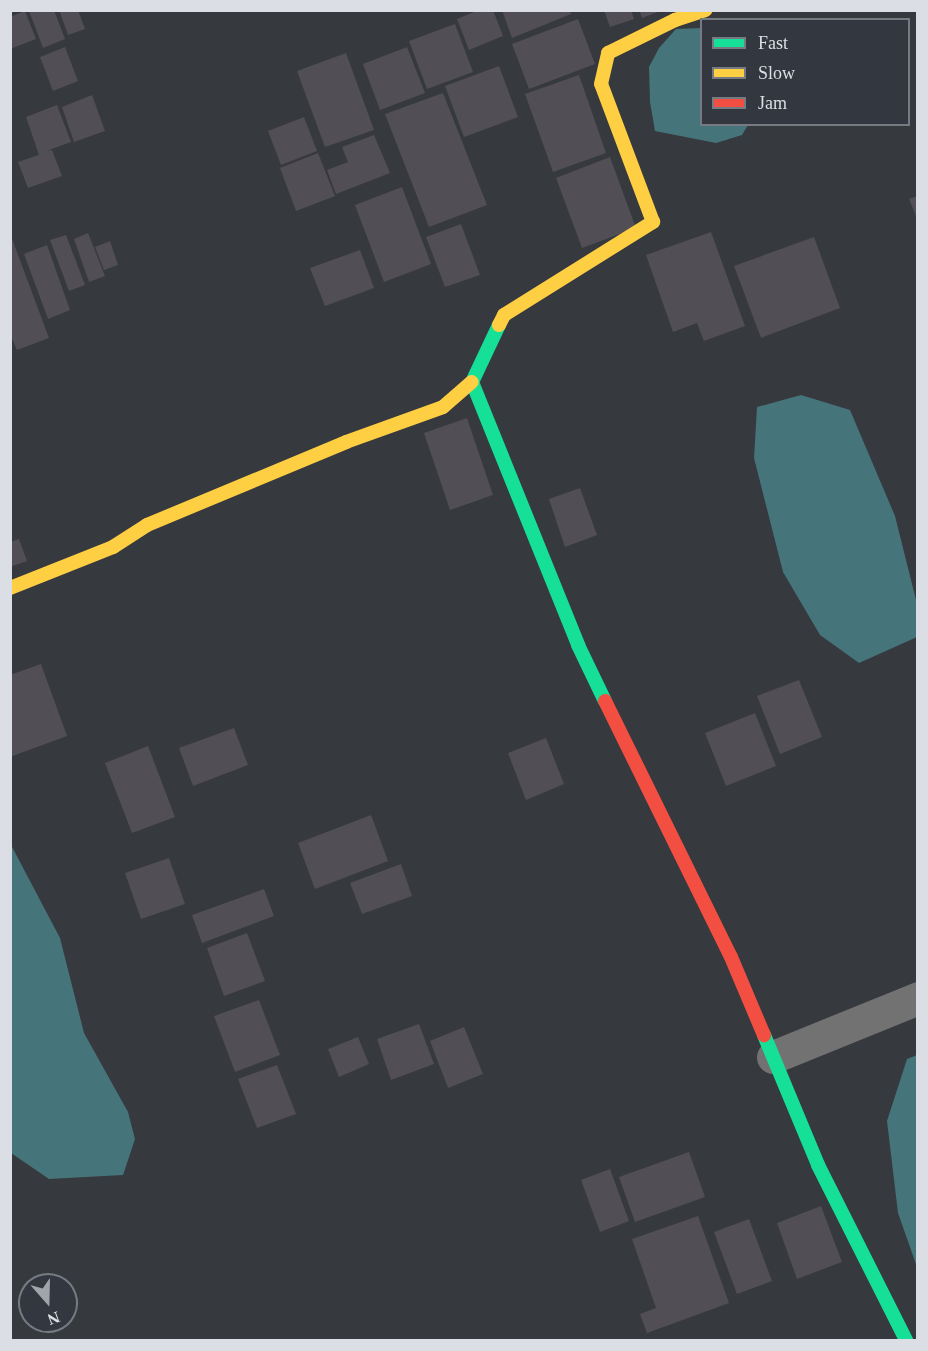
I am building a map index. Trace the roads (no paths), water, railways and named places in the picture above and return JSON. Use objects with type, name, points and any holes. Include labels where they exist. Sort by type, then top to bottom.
[{"type":"street","points":[[10,588],[113,547],[169,516],[346,442],[443,407],[472,382],[504,315],[653,222],[600,84],[608,53],[675,20],[705,10]]},
{"type":"street","points":[[472,382],[578,645],[731,957],[818,1165],[906,1341]]},
{"type":"street","points":[[773,1057],[918,998]]},
{"type":"water","points":[[700,28],[700,126],[747,126],[742,135],[716,143],[655,131],[650,102],[649,67],[659,48],[676,29]]},
{"type":"water","points":[[801,395],[850,410],[895,516],[917,604],[917,637],[859,663],[820,635],[783,572],[754,458],[757,407]]},
{"type":"water","points":[[10,843],[60,938],[84,1033],[128,1112],[135,1139],[123,1175],[49,1179],[11,1153]]},
{"type":"water","points":[[918,1055],[917,1267],[898,1213],[887,1121],[907,1059]]}]
